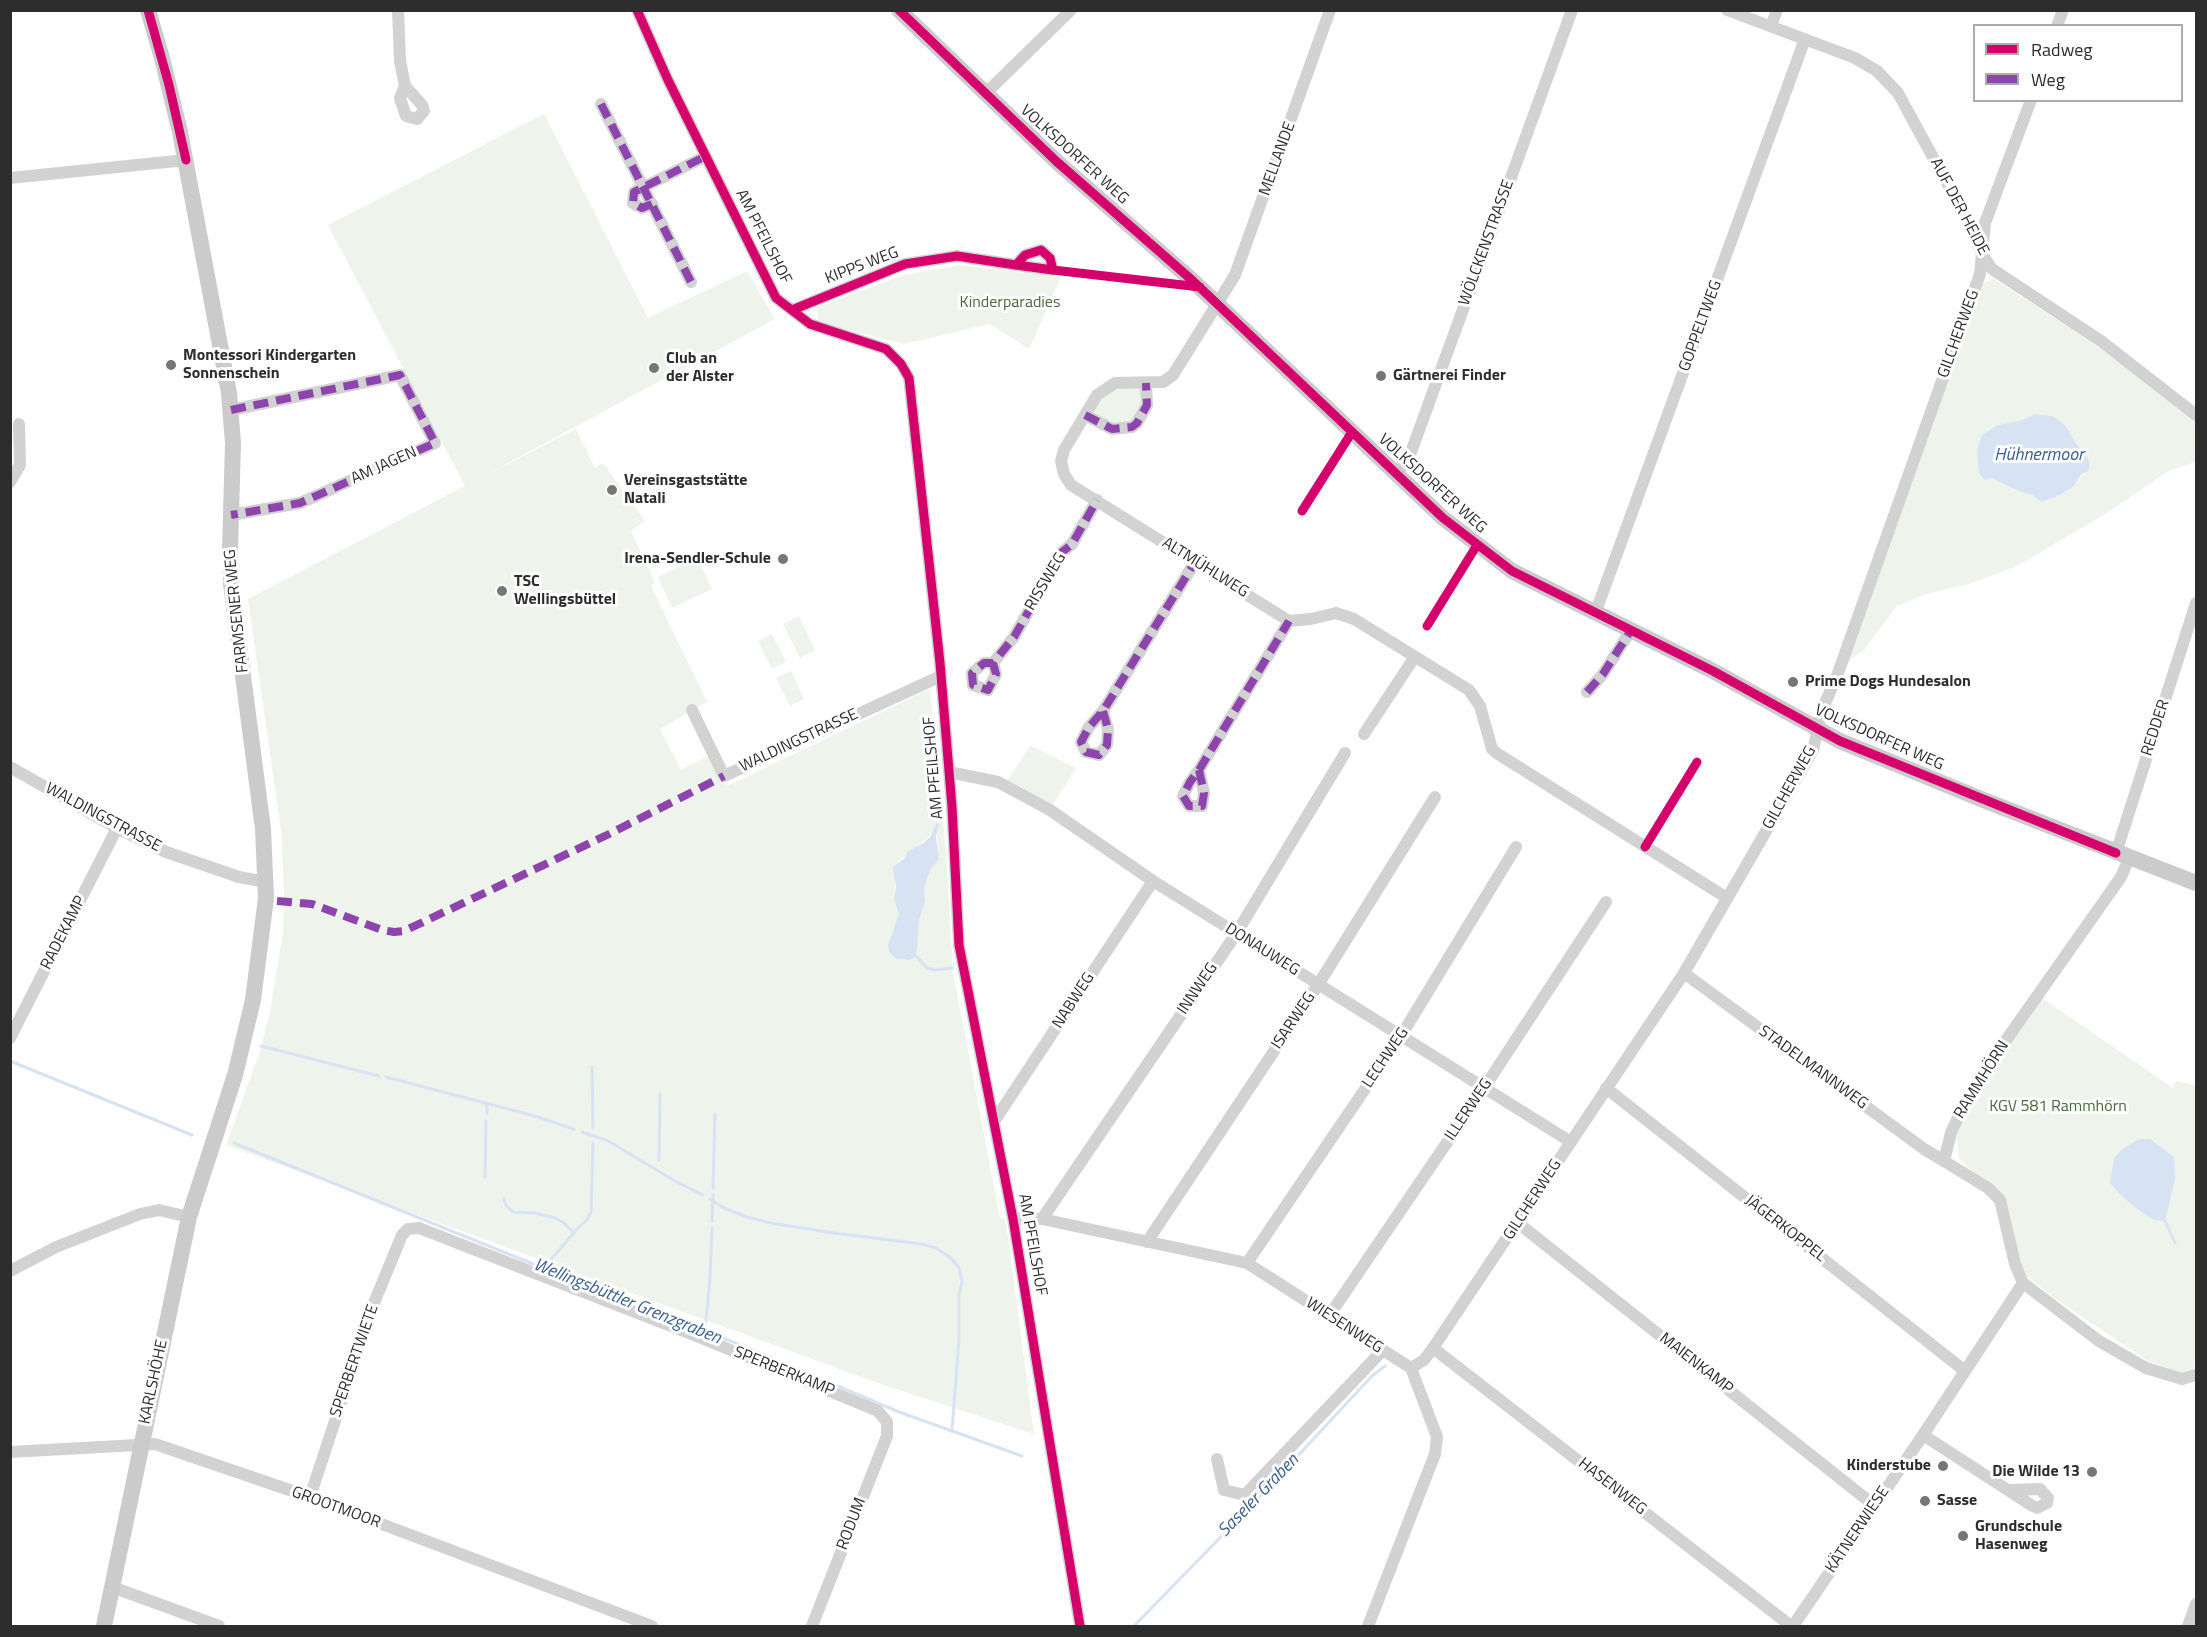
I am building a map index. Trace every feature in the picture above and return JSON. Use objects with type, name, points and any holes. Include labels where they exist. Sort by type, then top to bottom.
[{"type":"main road","name":"VOLKSDORFER WEG","points":[[899,10],[1056,161],[1218,304],[1443,518],[1512,571],[1596,611],[1745,688],[1819,731],[1965,792],[2196,883]]},
{"type":"main road","name":"FARMSENER WEG","points":[[148,11],[167,76],[186,160],[231,410],[233,443],[230,559],[232,596],[263,829],[266,882],[264,919],[253,1000],[235,1075],[213,1140]]},
{"type":"main road","name":"KARLSHÖHE","points":[[104,1626],[189,1217],[213,1140]]},
{"type":"street","points":[[398,10],[400,61],[405,86]]},
{"type":"street","name":"AM PFEILSHOF","points":[[637,10],[776,298],[810,324],[886,349],[901,364],[909,378],[929,545],[941,676],[959,945],[1013,1219],[1080,1626]]},
{"type":"street","points":[[986,93],[1071,10]]},
{"type":"street","name":"MELLANDE","points":[[1218,304],[1235,275],[1243,255],[1330,10]]},
{"type":"street","name":"WÖLCKENSTRASSE","points":[[1397,474],[1410,455],[1572,10]]},
{"type":"street","name":"AUF DER HEIDE","points":[[1727,10],[1856,58],[1877,71],[1898,93],[1992,269],[2101,341],[2196,415]]},
{"type":"street","points":[[1771,26],[1777,10]]},
{"type":"street","name":"GOPPELTWEG","points":[[1596,611],[1805,39]]},
{"type":"street","name":"GILCHERWEG","points":[[1411,1368],[1424,1360],[1433,1348],[1684,973],[1813,750],[1822,710],[1837,676],[1980,274],[1985,223],[2030,102]]},
{"type":"street","points":[[601,104],[691,282]]},
{"type":"street","points":[[644,188],[706,156]]},
{"type":"street","points":[[10,178],[186,160]]},
{"type":"street","name":"KIPPS WEG","points":[[792,310],[905,264],[957,256],[1016,265]]},
{"type":"street","name":"ALTMÜHLWEG","points":[[1218,304],[1173,375],[1163,382],[1115,384],[1097,395],[1064,450],[1061,461],[1064,474],[1071,485],[1289,621]]},
{"type":"street","name":"AM JAGEN","points":[[231,410],[400,375],[435,443],[300,503],[231,515]]},
{"type":"street","points":[[1086,415],[1112,429],[1132,427],[1137,423],[1147,405],[1146,383]]},
{"type":"street","points":[[10,482],[20,465],[19,424]]},
{"type":"street","name":"RISSWEG","points":[[993,663],[1014,637],[1062,552],[1072,544],[1097,500]]},
{"type":"street","points":[[1103,711],[1195,562]]},
{"type":"street","name":"REDDER","points":[[2123,855],[2196,603]]},
{"type":"street","points":[[1199,770],[1289,621],[1336,613],[1354,619],[1469,690],[1480,706],[1492,749],[1498,754],[1727,898]]},
{"type":"street","points":[[1587,692],[1603,674],[1631,630]]},
{"type":"street","points":[[1364,734],[1413,657]]},
{"type":"street","name":"WALDINGSTRASSE","points":[[692,710],[724,776],[941,676]]},
{"type":"street","name":"INNWEG","points":[[1042,1219],[1236,934],[1346,753]]},
{"type":"street","name":"WALDINGSTRASSE","points":[[10,767],[117,828],[166,852],[239,877],[266,882]]},
{"type":"street","name":"DONAUWEG","points":[[949,772],[998,782],[1050,810],[1153,881],[1236,934],[1571,1142]]},
{"type":"street","name":"ISARWEG","points":[[1147,1242],[1318,985],[1435,797]]},
{"type":"street","name":"RADEKAMP","points":[[10,1038],[117,828]]},
{"type":"street","name":"LECHWEG","points":[[1247,1263],[1401,1036],[1516,847]]},
{"type":"street","name":"RAMMHÖRN","points":[[1944,1161],[1951,1133],[1961,1111],[2004,1043],[2121,877],[2123,855]]},
{"type":"street","name":"NABWEG","points":[[995,1120],[1153,881]]},
{"type":"street","name":"ILLERWEG","points":[[1329,1316],[1484,1088],[1606,902]]},
{"type":"street","name":"STADELMANNWEG","points":[[1684,973],[1914,1142],[1944,1161]]},
{"type":"street","name":"JÄGERKOPPEL","points":[[1606,1088],[1965,1371]]},
{"type":"street","points":[[1944,1161],[1988,1188],[2000,1200],[2015,1264],[2023,1282],[2099,1341],[2146,1368],[2182,1379],[2196,1375]]},
{"type":"street","points":[[10,1271],[57,1247],[140,1214],[159,1210],[189,1217]]},
{"type":"street","name":"WIESENWEG","points":[[1013,1219],[1042,1219],[1247,1263],[1411,1368]]},
{"type":"street","name":"MAIENKAMP","points":[[1518,1223],[1875,1506]]},
{"type":"street","name":"SPERBERKAMP","points":[[408,1229],[419,1228],[699,1337],[878,1411],[887,1422]]},
{"type":"street","name":"SPERBERTWIETE","points":[[310,1497],[372,1308],[402,1234],[408,1229]]},
{"type":"street","name":"KÄTNERWIESE","points":[[1792,1626],[1923,1435],[2023,1282]]},
{"type":"street","name":"HASENWEG","points":[[1433,1348],[1792,1626]]},
{"type":"street","points":[[1217,1459],[1224,1490],[1245,1495],[1382,1351]]},
{"type":"street","points":[[1368,1626],[1435,1454],[1437,1437],[1411,1368]]},
{"type":"street","name":"RODUM","points":[[812,1626],[887,1436],[887,1422]]},
{"type":"street","points":[[1923,1435],[2010,1490]]},
{"type":"street","name":"GROOTMOOR","points":[[10,1452],[156,1444],[310,1497],[652,1626]]},
{"type":"street","points":[[112,1587],[219,1626]]},
{"type":"street","points":[[2188,1626],[2196,1604]]},
{"type":"green space","points":[[544,114],[648,318],[747,271],[775,319],[482,477],[576,429],[595,468],[603,463],[645,521],[631,531],[655,583],[651,586],[707,702],[660,729],[681,770],[711,755],[727,786],[930,689],[946,851],[953,972],[1000,1218],[1005,1219],[1007,1230],[1034,1434],[878,1383],[226,1145],[260,1051],[270,1012],[283,932],[281,830],[248,599],[465,486],[328,225]],"holes":[[[936,823],[939,859],[930,870],[924,889],[925,901],[919,920],[917,943],[905,960],[898,959],[892,931],[897,924],[899,914],[894,900],[897,863],[929,837]]]},
{"type":"green space","name":"Kinderparadies","points":[[960,265],[1061,277],[1029,349],[990,324],[904,344],[818,322],[817,307],[904,275]]},
{"type":"green space","points":[[1994,279],[2090,341],[2196,419],[2196,462],[2170,470],[2105,514],[2017,566],[1969,584],[1929,593],[1897,606],[1864,650],[1844,664],[1981,284]],"holes":[[[2034,414],[2053,416],[2065,425],[2088,458],[2083,473],[2074,486],[2042,502],[2032,495],[1991,478],[1998,425],[2023,420]]]},
{"type":"green space","points":[[1123,387],[1142,389],[1142,404],[1137,416],[1130,423],[1117,426],[1094,414],[1092,411],[1100,401]]},
{"type":"green space","points":[[697,558],[712,589],[672,608],[658,577]]},
{"type":"green space","points":[[799,616],[815,650],[800,658],[783,624]]},
{"type":"green space","points":[[772,634],[786,662],[772,669],[758,641]]},
{"type":"green space","points":[[791,671],[804,699],[790,706],[776,678]]},
{"type":"green space","points":[[1030,746],[1076,768],[1052,806],[1007,781]]},
{"type":"green space","name":"KGV 581 Rammhörn","points":[[2042,998],[2173,1088],[2176,1081],[2196,1085],[2196,1354],[2193,1372],[2177,1372],[2148,1361],[2051,1296],[2027,1276],[2018,1262],[2005,1203],[1959,1159],[1957,1136],[1970,1103]]},
{"type":"water","name":"Hühnermoor","points":[[2034,414],[2053,416],[2065,425],[2088,458],[2090,467],[2087,472],[2082,473],[2074,486],[2042,502],[2032,495],[1991,478],[1985,480],[1979,473],[1977,450],[1982,435],[1998,425],[2023,420]]},
{"type":"water","points":[[936,823],[939,824],[936,836],[939,859],[930,870],[924,889],[925,901],[919,920],[917,950],[910,960],[898,959],[889,951],[888,945],[899,914],[894,900],[896,886],[893,869],[905,858],[908,851],[930,837]]},
{"type":"water","points":[[2139,1139],[2150,1139],[2174,1157],[2175,1179],[2165,1221],[2154,1220],[2143,1213],[2110,1183],[2114,1158],[2121,1150]]},
{"type":"waterway","points":[[915,955],[927,968],[935,970],[952,968]]},
{"type":"waterway","points":[[261,1046],[379,1076]]},
{"type":"waterway","name":"Wellingsbüttler Grenzgraben","points":[[10,1061],[192,1135]]},
{"type":"waterway","points":[[592,1067],[593,1128]]},
{"type":"waterway","points":[[386,1077],[531,1115],[574,1129]]},
{"type":"waterway","points":[[659,1160],[660,1094]]},
{"type":"waterway","points":[[487,1103],[487,1113]]},
{"type":"waterway","points":[[713,1188],[715,1114]]},
{"type":"waterway","points":[[485,1177],[486,1121]]},
{"type":"waterway","points":[[582,1132],[608,1141],[703,1195]]},
{"type":"waterway","name":"Wellingsbüttler Grenzgraben","points":[[234,1143],[746,1347],[899,1412],[1022,1456]]},
{"type":"waterway","points":[[578,1228],[587,1220],[591,1212],[593,1143]]},
{"type":"waterway","points":[[712,1221],[713,1194]]},
{"type":"waterway","points":[[504,1199],[513,1212],[535,1213],[555,1218],[573,1232]]},
{"type":"waterway","points":[[710,1199],[724,1208],[747,1217],[840,1234]]},
{"type":"waterway","points":[[2165,1221],[2175,1243]]},
{"type":"waterway","points":[[710,1276],[712,1228]]},
{"type":"waterway","points":[[543,1268],[544,1261],[550,1260],[577,1229]]},
{"type":"waterway","points":[[843,1234],[936,1248],[952,1259],[959,1268],[962,1282],[959,1294],[959,1339],[952,1430]]},
{"type":"waterway","points":[[705,1330],[710,1278]]},
{"type":"waterway","name":"Saseler Graben","points":[[1134,1626],[1251,1506],[1372,1376],[1385,1366]]},
{"type":"marked path","points":[[601,104],[691,282]]},
{"type":"marked path","points":[[652,204],[642,208],[633,203],[634,192],[706,156]]},
{"type":"marked path","points":[[231,410],[400,375],[435,443],[300,503],[231,515]]},
{"type":"marked path","points":[[1085,415],[1112,429],[1132,427],[1137,423],[1147,405],[1146,383]]},
{"type":"marked path","points":[[993,663],[984,663],[972,673],[973,685],[988,690],[996,674],[993,663],[1014,637],[1062,552],[1072,544],[1097,500]]},
{"type":"marked path","points":[[1103,711],[1108,729],[1107,745],[1099,755],[1086,752],[1081,742],[1089,727],[1103,711],[1195,562]]},
{"type":"marked path","points":[[1199,770],[1204,793],[1202,806],[1189,806],[1183,796],[1190,782],[1289,621]]},
{"type":"marked path","points":[[1587,692],[1603,674],[1631,630]]},
{"type":"marked path","points":[[277,901],[312,904],[382,930],[404,931],[607,835],[724,776]]},
{"type":"cycle path","points":[[148,10],[169,85],[186,160]]},
{"type":"cycle path","points":[[637,10],[668,80],[776,298],[810,324],[886,349],[901,364],[909,378],[940,663],[952,807],[959,945],[1013,1219],[1080,1626]]},
{"type":"cycle path","points":[[899,10],[1056,161],[1193,281],[1443,518],[1512,571],[1713,671],[1840,741],[2116,853]]},
{"type":"cycle path","points":[[792,310],[905,264],[957,256],[1016,265],[1025,255],[1041,250],[1050,258],[1053,270],[1016,265]]},
{"type":"cycle path","points":[[1053,270],[1200,287]]},
{"type":"cycle path","points":[[1302,511],[1352,432]]},
{"type":"cycle path","points":[[1427,626],[1477,545]]},
{"type":"cycle path","points":[[1645,847],[1697,762]]},
{"type":"place","name":"Montessori Kindergarten Sonnenschein","points":[[171,365]]},
{"type":"place","name":"Club an der Alster","points":[[654,368]]},
{"type":"place","name":"Gärtnerei Finder","points":[[1381,376]]},
{"type":"place","name":"Vereinsgaststätte Natali","points":[[612,490]]},
{"type":"place","name":"Irena-Sendler-Schule","points":[[783,559]]},
{"type":"place","name":"TSC Wellingsbüttel","points":[[502,591]]},
{"type":"place","name":"Prime Dogs Hundesalon","points":[[1793,682]]},
{"type":"place","name":"Kinderstube","points":[[1943,1466]]},
{"type":"place","name":"Die Wilde 13","points":[[2092,1472]]},
{"type":"place","name":"Sasse","points":[[1925,1501]]},
{"type":"place","name":"Grundschule Hasenweg","points":[[1963,1536]]}]
